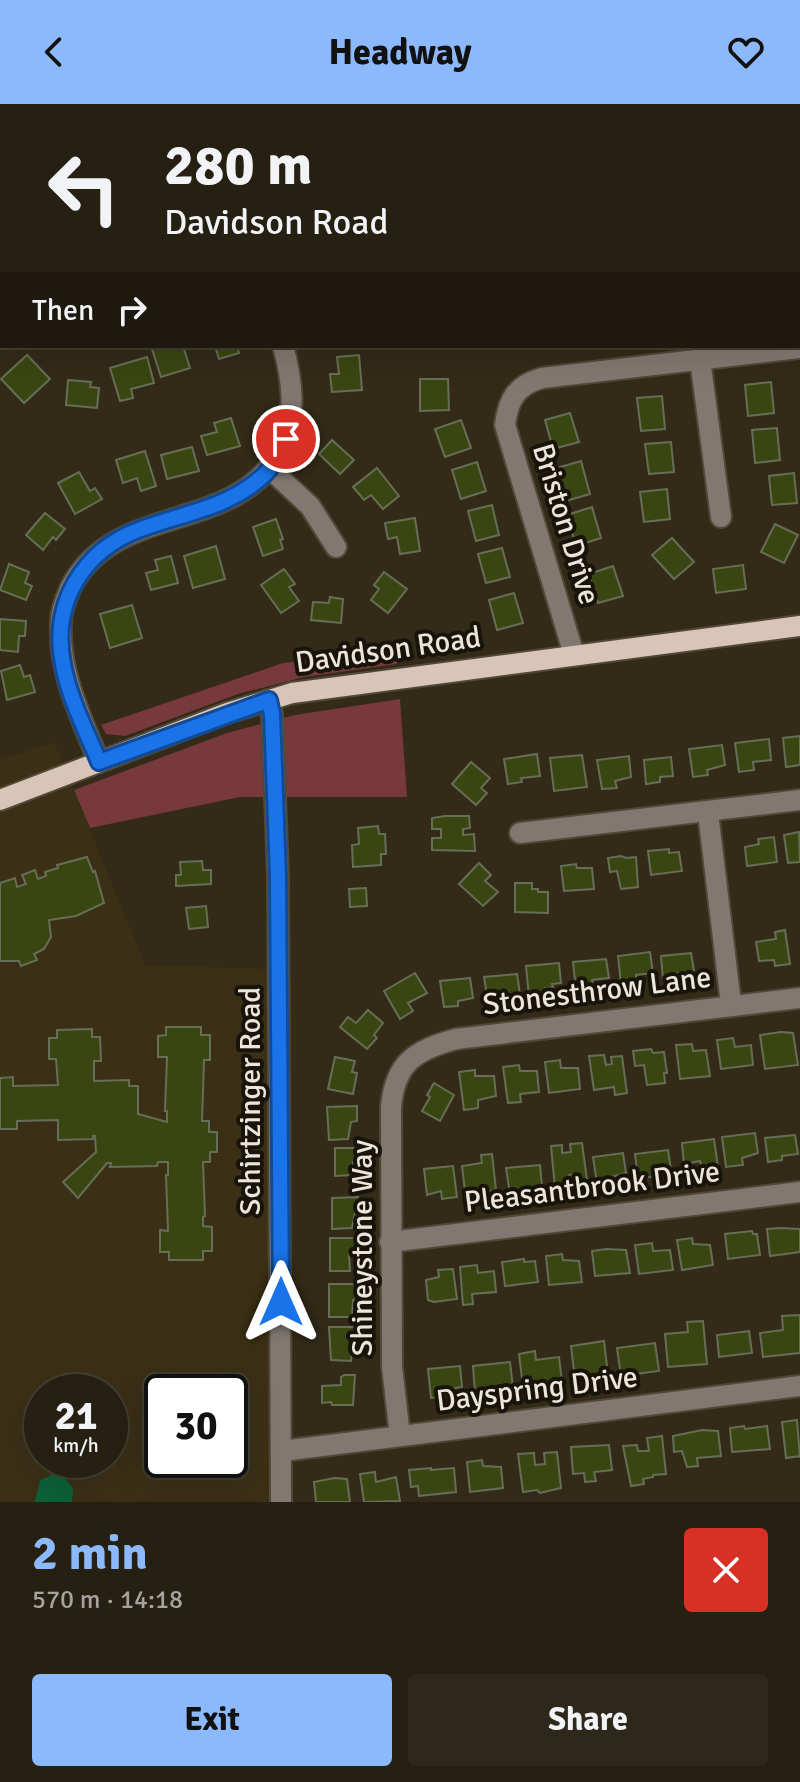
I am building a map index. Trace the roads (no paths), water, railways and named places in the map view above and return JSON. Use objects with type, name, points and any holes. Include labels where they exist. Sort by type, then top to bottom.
[{"type":"main road","name":"Davidson Road","points":[[0,800],[269,700],[328,686],[800,626]]},
{"type":"street","points":[[99,762],[67,682],[62,661],[60,620],[65,599],[76,578],[99,552],[117,540],[140,529],[208,509],[233,498],[270,469],[286,439],[292,406],[289,367],[284,348]]},
{"type":"street","points":[[721,517],[700,359],[800,348]]},
{"type":"street","name":"Briston Drive","points":[[574,655],[505,425],[512,396],[527,382],[700,359]]},
{"type":"street","points":[[270,469],[310,506],[336,547]]},
{"type":"street","name":"Schirtzinger Road","points":[[269,700],[278,876],[281,1502]]},
{"type":"street","points":[[520,833],[800,800]]},
{"type":"street","points":[[708,813],[731,1004]]},
{"type":"street","name":"Stonesthrow Lane","points":[[408,1063],[425,1048],[456,1039],[800,998]]},
{"type":"street","name":"Shineystone Way","points":[[400,1436],[392,1367],[392,1094],[400,1073],[408,1063]]},
{"type":"street","name":"Pleasantbrook Drive","points":[[390,1242],[800,1192]]},
{"type":"street","name":"Dayspring Drive","points":[[282,1451],[800,1386]]}]
